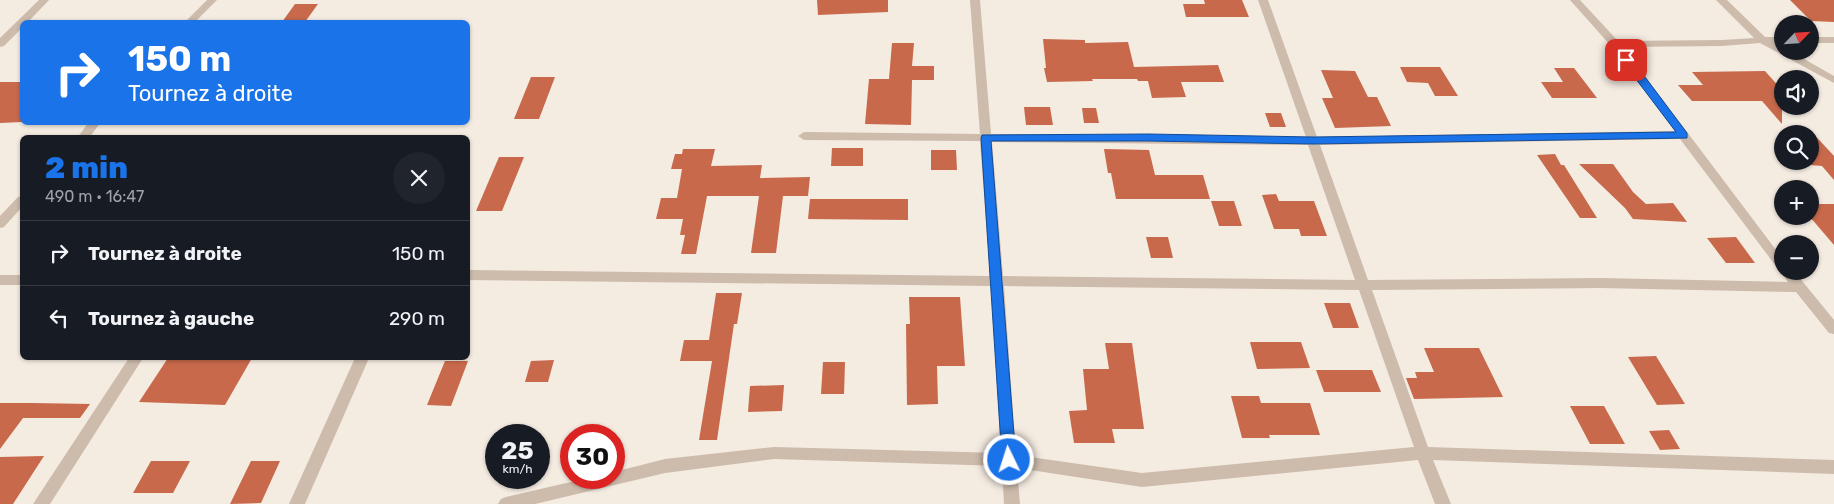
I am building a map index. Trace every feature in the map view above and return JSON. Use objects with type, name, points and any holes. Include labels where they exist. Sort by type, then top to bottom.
[{"type":"street","points":[[26,20],[44,0]]},
{"type":"street","points":[[192,20],[212,0]]},
{"type":"street","points":[[975,0],[1012,504]]},
{"type":"street","points":[[1263,0],[1423,453],[1443,504]]},
{"type":"street","points":[[1575,0],[1615,44],[1774,255]]},
{"type":"street","points":[[1721,0],[1762,40],[1834,80]]},
{"type":"street","points":[[0,44],[20,26]]},
{"type":"street","points":[[1615,44],[1722,43],[1774,40]]},
{"type":"street","points":[[1819,40],[1834,40]]},
{"type":"street","points":[[85,135],[93,125]]},
{"type":"street","points":[[804,136],[1313,141],[1684,135]]},
{"type":"street","points":[[0,224],[20,202]]},
{"type":"street","points":[[470,275],[1364,285],[1600,283],[1798,286]]},
{"type":"street","points":[[0,280],[20,280]]},
{"type":"street","points":[[1793,280],[1834,329]]},
{"type":"street","points":[[41,504],[135,360]]},
{"type":"street","points":[[297,504],[361,360]]},
{"type":"street","points":[[506,504],[665,466],[774,453],[1009,460],[1142,480],[1423,453],[1834,467]]},
{"type":"building","points":[[817,0],[888,0],[888,12],[818,15]]},
{"type":"building","points":[[1204,0],[1242,0],[1249,17],[1186,17],[1183,4],[1205,4]]},
{"type":"building","points":[[1790,0],[1834,0],[1834,22],[1819,21],[1819,15],[1805,15]]},
{"type":"building","points":[[295,4],[318,4],[306,20],[283,20]]},
{"type":"building","points":[[1043,39],[1085,40],[1085,43],[1128,42],[1134,67],[1218,65],[1224,82],[1181,82],[1186,97],[1152,98],[1148,81],[1138,81],[1137,79],[1047,82],[1044,68],[1046,68]]},
{"type":"building","points":[[892,43],[914,43],[912,66],[934,66],[934,80],[912,80],[911,125],[865,124],[869,79],[889,79]]},
{"type":"building","points":[[1400,67],[1440,67],[1458,96],[1435,96],[1428,83],[1407,82]]},
{"type":"building","points":[[1554,68],[1574,68],[1597,98],[1552,98],[1541,82],[1563,82]]},
{"type":"building","points":[[1321,70],[1355,71],[1368,97],[1377,97],[1391,126],[1335,128],[1322,98],[1333,98]]},
{"type":"building","points":[[1765,71],[1774,81],[1774,115],[1762,101],[1692,101],[1678,85],[1703,85],[1692,72]]},
{"type":"building","points":[[531,77],[555,77],[539,119],[514,119]]},
{"type":"building","points":[[0,82],[20,82],[20,122],[0,123]]},
{"type":"building","points":[[1024,107],[1050,107],[1053,125],[1026,125]]},
{"type":"building","points":[[1082,108],[1096,108],[1099,123],[1084,123]]},
{"type":"building","points":[[1265,113],[1281,113],[1286,127],[1270,127]]},
{"type":"building","points":[[1774,115],[1782,115],[1782,124]]},
{"type":"building","points":[[1819,140],[1834,156],[1834,180],[1822,166],[1819,166]]},
{"type":"building","points":[[832,148],[863,148],[863,166],[831,166]]},
{"type":"building","points":[[683,149],[715,149],[711,166],[762,165],[760,178],[810,177],[808,196],[783,196],[776,253],[751,253],[759,196],[707,196],[696,254],[681,254],[685,235],[680,235],[683,219],[656,219],[661,198],[677,198],[682,169],[671,169],[675,154],[682,154]]},
{"type":"building","points":[[1104,149],[1149,150],[1155,175],[1203,175],[1210,199],[1116,199],[1111,173],[1108,173]]},
{"type":"building","points":[[931,150],[956,150],[957,170],[931,170]]},
{"type":"building","points":[[1555,154],[1597,218],[1580,218],[1537,155]]},
{"type":"building","points":[[499,157],[524,157],[502,211],[476,211]]},
{"type":"building","points":[[1579,164],[1613,164],[1633,192],[1646,204],[1673,203],[1687,222],[1633,219],[1625,208]]},
{"type":"building","points":[[1276,194],[1279,201],[1314,201],[1327,236],[1301,236],[1299,229],[1274,229],[1262,195]]},
{"type":"building","points":[[810,199],[908,199],[908,220],[808,219]]},
{"type":"building","points":[[1211,201],[1234,201],[1242,226],[1219,226]]},
{"type":"building","points":[[1819,204],[1834,204],[1834,245],[1817,225],[1819,225]]},
{"type":"building","points":[[1146,237],[1168,237],[1173,258],[1151,258]]},
{"type":"building","points":[[1736,237],[1755,263],[1726,263],[1707,238]]},
{"type":"building","points":[[716,293],[742,293],[737,324],[734,324],[717,440],[699,440],[712,361],[680,361],[684,340],[709,340]]},
{"type":"building","points":[[909,297],[960,297],[965,366],[937,366],[938,404],[907,405],[906,324],[910,324]]},
{"type":"building","points":[[1324,303],[1350,303],[1359,328],[1333,328]]},
{"type":"building","points":[[1250,342],[1301,342],[1310,368],[1257,369]]},
{"type":"building","points":[[1105,343],[1132,343],[1144,429],[1112,429],[1115,443],[1074,443],[1069,411],[1087,410],[1083,369],[1109,369]]},
{"type":"building","points":[[1424,348],[1479,348],[1503,397],[1414,399],[1406,378],[1417,378],[1415,372],[1434,372]]},
{"type":"building","points":[[1656,356],[1685,404],[1657,405],[1628,357]]},
{"type":"building","points":[[167,360],[251,360],[225,405],[139,402]]},
{"type":"building","points":[[554,360],[548,382],[525,382],[531,361]]},
{"type":"building","points":[[445,361],[468,361],[451,406],[427,405]]},
{"type":"building","points":[[823,362],[845,362],[844,394],[821,394]]},
{"type":"building","points":[[1316,370],[1372,370],[1381,392],[1324,392]]},
{"type":"building","points":[[784,385],[782,411],[748,412],[750,386]]},
{"type":"building","points":[[1231,396],[1259,396],[1261,403],[1310,403],[1320,435],[1269,435],[1270,438],[1242,438]]},
{"type":"building","points":[[0,403],[90,404],[80,418],[23,418],[0,449]]},
{"type":"building","points":[[1570,406],[1604,406],[1625,444],[1590,444]]},
{"type":"building","points":[[1669,430],[1680,449],[1660,450],[1649,431]]},
{"type":"building","points":[[44,456],[13,504],[0,504],[0,457]]},
{"type":"building","points":[[151,461],[190,461],[173,493],[133,493]]},
{"type":"building","points":[[251,461],[280,461],[261,503],[230,504]]},
{"type":"route","points":[[1009,460],[986,138],[1313,141],[1684,135],[1626,60]]}]
